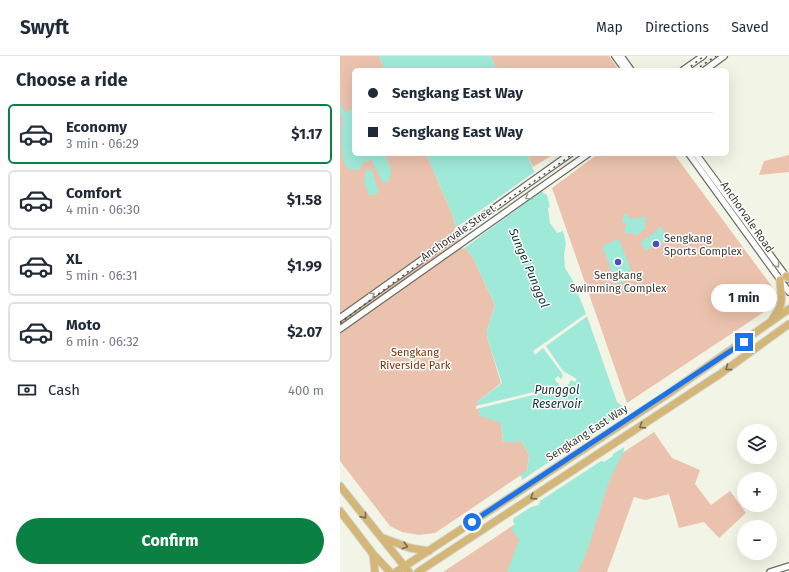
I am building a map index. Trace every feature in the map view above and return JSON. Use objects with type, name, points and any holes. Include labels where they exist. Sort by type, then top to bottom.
[{"type":"main road","points":[[768,324],[778,312],[783,300],[786,279]]},
{"type":"main road","name":"Sengkang East Way","points":[[396,572],[407,569],[431,549],[668,394],[789,309]]},
{"type":"main road","points":[[418,572],[720,374],[786,328],[789,324]]},
{"type":"main road","points":[[340,486],[407,569]]},
{"type":"main road","points":[[340,511],[373,554],[390,572]]},
{"type":"main road","points":[[381,538],[410,548],[431,549]]},
{"type":"main road","points":[[373,554],[375,572]]},
{"type":"street","points":[[615,56],[624,68]]},
{"type":"street","points":[[621,56],[630,68]]},
{"type":"street","points":[[686,68],[703,56]]},
{"type":"street","points":[[708,68],[724,56]]},
{"type":"street","name":"Anchorvale Street","points":[[340,318],[567,156]]},
{"type":"street","name":"Anchorvale Street","points":[[340,329],[585,156]]},
{"type":"street","name":"Anchorvale Road","points":[[691,156],[786,279]]},
{"type":"street","name":"Anchorvale Road","points":[[697,156],[786,279],[789,292]]},
{"type":"street","points":[[770,572],[789,566]]},
{"type":"green space","name":"Sengkang Riverside Park","points":[[340,56],[379,56],[384,68],[352,68],[352,156],[427,156],[453,216],[464,247],[472,256],[495,305],[487,330],[487,337],[501,383],[477,402],[501,423],[503,442],[522,442],[529,455],[527,471],[435,533],[419,535],[402,532],[390,526],[340,461]]},
{"type":"green space","points":[[491,56],[609,56],[618,68],[495,68]]},
{"type":"green space","points":[[789,155],[789,172],[759,175],[764,161]]},
{"type":"green space","points":[[528,156],[551,156],[533,167]]},
{"type":"green space","name":"Sengkang Sports Complex","points":[[595,156],[675,156],[782,300],[627,403],[552,188]]},
{"type":"green space","points":[[654,432],[672,458],[700,470],[695,484],[711,505],[730,491],[737,501],[737,512],[746,513],[719,538],[704,522],[679,528],[669,494],[645,500],[634,497],[607,572],[443,572]]},
{"type":"water","points":[[379,56],[491,56],[495,68],[384,68]]},
{"type":"water","points":[[343,105],[343,110],[346,112],[352,109],[352,156],[385,156],[391,172],[387,183],[382,181],[371,160],[364,162],[359,170],[349,169],[346,166],[342,153],[341,129],[343,119],[342,115],[340,115],[340,106]]},
{"type":"water","name":"Punggol Reservoir","points":[[427,156],[528,156],[543,193],[547,195],[550,207],[548,208],[550,223],[557,233],[563,231],[566,244],[564,254],[565,268],[573,281],[588,319],[617,402],[626,409],[624,450],[608,484],[588,548],[578,572],[507,572],[519,540],[511,528],[515,525],[513,521],[522,478],[520,475],[527,471],[529,455],[522,442],[503,442],[501,423],[480,416],[477,402],[502,383],[487,337],[487,330],[495,305],[472,256],[464,247],[453,216]]},
{"type":"water","points":[[370,169],[373,172],[374,180],[379,191],[375,195],[369,195],[366,189],[366,170]]},
{"type":"water","points":[[624,214],[627,214],[631,219],[645,217],[647,219],[644,223],[645,229],[635,236],[632,233],[626,233],[624,230],[626,225],[622,220]]},
{"type":"water","name":"Sengkang Swimming Complex","points":[[661,227],[669,238],[660,245],[656,240],[653,242],[654,245],[646,251],[640,243]]},
{"type":"water","name":"Sengkang Swimming Complex","points":[[619,239],[634,278],[617,284],[602,246]]},
{"type":"pier","points":[[536,171],[544,189],[463,249],[454,229]]},
{"type":"pier","points":[[587,313],[589,315],[546,346],[563,371],[577,379],[575,382],[571,380],[565,390],[562,388],[476,409],[476,406],[559,386],[559,383],[556,382],[555,379],[558,376],[561,379],[563,376],[561,372],[543,348],[535,355],[533,351]]},
{"type":"pier","points":[[628,409],[626,446],[604,462],[601,461],[540,501],[539,505],[531,507],[511,520],[519,482]]},
{"type":"railway","points":[[689,68],[704,56]]},
{"type":"railway","points":[[698,68],[716,56]]},
{"type":"railway","points":[[340,323],[446,243],[570,156]]},
{"type":"place","name":"Sengkang Sports Complex","points":[[656,244]]},
{"type":"place","name":"Sengkang Swimming Complex","points":[[618,262]]},
{"type":"route","points":[[472,522],[668,394],[744,342]]},
{"type":"water label","name":"Sungei Punggol","points":[[529,268]]}]
